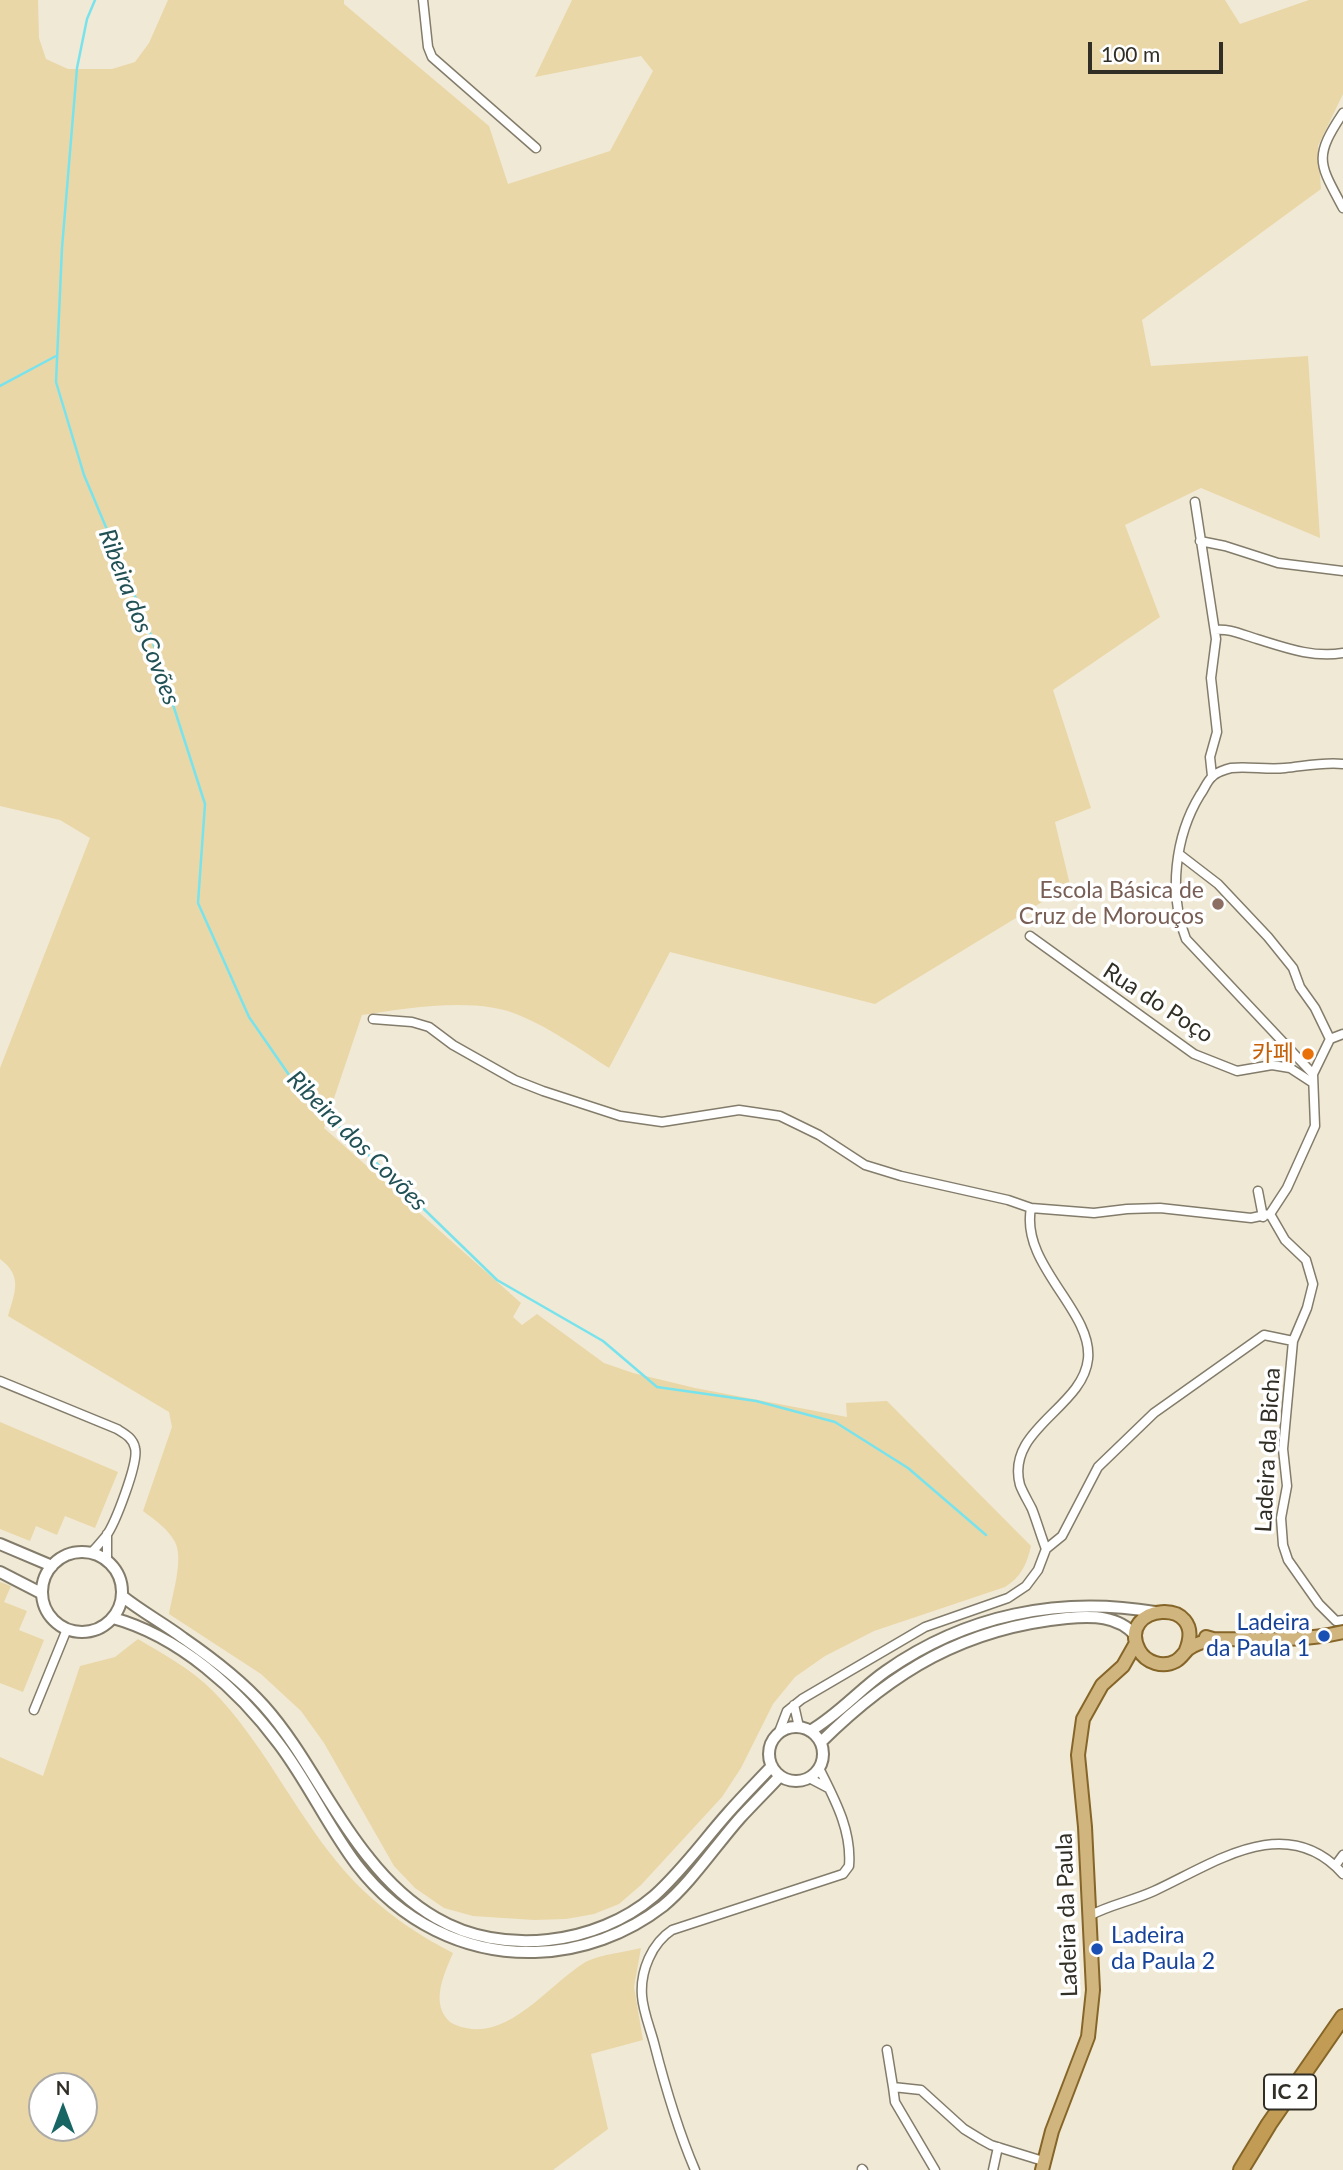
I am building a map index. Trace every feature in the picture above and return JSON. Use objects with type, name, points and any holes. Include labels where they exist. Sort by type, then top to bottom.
[{"type":"highway","name":"IC 2","points":[[1241,2170],[1269,2124],[1343,2017]]},
{"type":"main road","points":[[1152,1662],[1139,1651],[1136,1639],[1142,1621],[1155,1612],[1178,1615],[1187,1627],[1213,1639],[1289,1639],[1343,1632]]},
{"type":"main road","points":[[1123,1666],[1152,1662],[1168,1664],[1182,1657],[1190,1639],[1187,1627]]},
{"type":"main road","name":"Ladeira da Paula","points":[[1042,2165],[1088,2037],[1093,1990],[1085,1827],[1078,1755],[1083,1719],[1101,1685],[1123,1666],[1136,1639]]},
{"type":"main road","points":[[1186,1650],[1213,1639]]},
{"type":"street","points":[[423,0],[428,47],[432,57],[536,148]]},
{"type":"street","points":[[1343,113],[1328,135],[1322,151],[1323,170],[1343,208]]},
{"type":"street","points":[[1195,502],[1215,630],[1216,647],[1211,678],[1217,732],[1210,757],[1212,776]]},
{"type":"street","points":[[1200,541],[1278,563],[1343,570]]},
{"type":"street","points":[[1215,630],[1223,629],[1301,652],[1343,653]]},
{"type":"street","points":[[1313,1078],[1186,939],[1179,921],[1175,887],[1179,854],[1195,803],[1212,776],[1230,768],[1284,768],[1325,762],[1343,764]]},
{"type":"street","points":[[1179,854],[1218,884],[1269,937],[1293,968],[1300,987],[1315,1008],[1330,1039]]},
{"type":"street","name":"Rua do Poço","points":[[1030,936],[1194,1054],[1237,1071],[1272,1065],[1290,1068],[1313,1078]]},
{"type":"street","points":[[373,1019],[412,1021],[429,1027],[453,1045],[515,1080],[620,1116],[662,1122],[739,1111],[780,1116],[819,1135],[865,1165],[1031,1208],[1094,1213],[1160,1208],[1226,1217],[1267,1215]]},
{"type":"street","points":[[1267,1215],[1287,1188],[1315,1126],[1313,1078],[1330,1039],[1343,1034]]},
{"type":"street","points":[[1258,1191],[1267,1215]]},
{"type":"street","points":[[1031,1208],[1028,1222],[1033,1242],[1049,1276],[1085,1335],[1088,1357],[1083,1378],[1031,1436],[1020,1460],[1020,1484],[1046,1549]]},
{"type":"street","name":"Ladeira da Bicha","points":[[1267,1215],[1285,1240],[1307,1260],[1312,1284],[1307,1308],[1293,1341],[1283,1449],[1287,1486],[1281,1518],[1283,1545],[1288,1560],[1319,1604],[1336,1620],[1343,1620]]},
{"type":"street","points":[[779,1732],[799,1727],[810,1731],[821,1742],[823,1751],[819,1768],[809,1778],[794,1781],[780,1776],[772,1766],[769,1756],[770,1745],[779,1732],[784,1716],[794,1705],[925,1627],[1008,1598],[1026,1586],[1038,1570],[1046,1549],[1062,1536],[1098,1467],[1154,1413],[1264,1335],[1293,1341]]},
{"type":"street","points":[[0,1381],[117,1429],[129,1437],[135,1446],[134,1470],[107,1534],[91,1553]]},
{"type":"street","points":[[107,1534],[107,1561]]},
{"type":"street","points":[[0,1544],[52,1566]]},
{"type":"street","points":[[91,1553],[107,1561],[116,1571],[121,1583],[122,1596],[113,1618],[102,1627],[89,1632],[75,1632],[51,1619],[44,1607],[41,1593],[46,1574],[52,1566],[70,1554],[91,1553]]},
{"type":"street","points":[[0,1572],[41,1593]]},
{"type":"street","points":[[122,1596],[142,1613],[181,1636],[224,1668],[262,1704],[290,1737],[368,1857],[397,1889],[438,1919],[486,1936],[508,1940],[554,1940],[616,1921],[654,1896],[772,1766]]},
{"type":"street","points":[[810,1731],[884,1672],[918,1650],[955,1632],[994,1618],[1034,1609],[1077,1606],[1123,1607],[1155,1612]]},
{"type":"street","points":[[821,1742],[856,1709],[923,1660],[958,1643],[988,1633],[1036,1621],[1077,1617],[1115,1620],[1124,1624],[1136,1639]]},
{"type":"street","points":[[113,1618],[136,1625],[173,1646],[214,1676],[254,1712],[281,1746],[357,1864],[389,1899],[431,1929],[482,1947],[506,1952],[554,1952],[593,1943],[621,1932],[663,1905],[780,1776]]},
{"type":"street","points":[[34,1710],[67,1629]]},
{"type":"street","points":[[794,1705],[795,1719],[799,1727]]},
{"type":"street","points":[[695,2170],[670,2105],[642,1996],[643,1977],[655,1946],[672,1930],[843,1874],[849,1866],[848,1847],[839,1810],[819,1768]]},
{"type":"street","points":[[809,1778],[829,1789]]},
{"type":"street","points":[[1089,1916],[1104,1908],[1147,1895],[1211,1865],[1228,1854],[1253,1845],[1275,1843],[1303,1848],[1320,1856],[1343,1874]]},
{"type":"street","points":[[1335,1866],[1343,1856]]},
{"type":"street","points":[[887,2050],[895,2102],[935,2170]]},
{"type":"street","points":[[893,2087],[921,2090],[964,2129],[1042,2165]]},
{"type":"street","points":[[993,2170],[998,2147]]},
{"type":"shaded area","points":[[0,0],[38,0],[39,38],[46,59],[68,69],[112,69],[135,62],[149,43],[168,0],[344,0],[344,4],[489,126],[508,184],[610,151],[653,71],[641,56],[535,77],[572,0],[1225,0],[1240,24],[1309,0],[1343,0],[1343,94],[1318,146],[1321,189],[1142,320],[1151,366],[1308,356],[1320,538],[1201,488],[1125,525],[1160,617],[1053,690],[1091,808],[1055,822],[1070,885],[875,1004],[670,952],[609,1068],[544,1027],[504,1010],[484,1006],[443,1005],[362,1015],[324,1128],[521,1303],[513,1317],[522,1325],[537,1314],[604,1363],[695,1388],[847,1417],[846,1403],[887,1401],[1031,1546],[1023,1570],[1005,1587],[874,1631],[825,1656],[795,1677],[773,1704],[741,1768],[722,1797],[641,1885],[619,1904],[594,1914],[566,1919],[534,1920],[473,1916],[444,1908],[415,1888],[394,1866],[324,1743],[301,1711],[261,1674],[169,1614],[178,1568],[177,1549],[169,1533],[143,1511],[172,1427],[169,1412],[8,1316],[15,1285],[12,1272],[0,1259],[0,1068],[90,838],[60,820],[0,806]]},
{"type":"shaded area","points":[[0,1422],[118,1472],[95,1528],[65,1516],[57,1535],[36,1526],[30,1541],[0,1529]]},
{"type":"shaded area","points":[[0,1582],[11,1586],[4,1602],[27,1611],[19,1630],[44,1640],[23,1692],[0,1683]]},
{"type":"shaded area","points":[[138,1639],[204,1682],[230,1710],[262,1752],[321,1841],[349,1876],[390,1914],[453,1953],[443,1977],[440,2003],[442,2011],[453,2024],[482,2029],[498,2025],[528,2008],[584,1963],[641,1948],[634,1987],[643,2040],[591,2054],[608,2129],[553,2170],[0,2170],[0,1757],[43,1776],[80,1666],[115,1657]]},
{"type":"waterway","name":"Ribeira dos Covões","points":[[95,0],[87,19],[77,68],[62,248],[56,382],[84,475],[148,627],[205,804],[198,903],[249,1017],[296,1085],[497,1280],[603,1341],[657,1387],[756,1401],[835,1422],[908,1468],[986,1535]]},
{"type":"waterway","points":[[0,386],[56,356]]},
{"type":"place","name":"Escola Básica de Cruz de Morouços","points":[[1218,904]]},
{"type":"place","name":"카페","points":[[1308,1054]]},
{"type":"place","name":"Ladeira da Paula 1","points":[[1324,1636]]},
{"type":"place","name":"Ladeira da Paula 2","points":[[1097,1949]]}]
